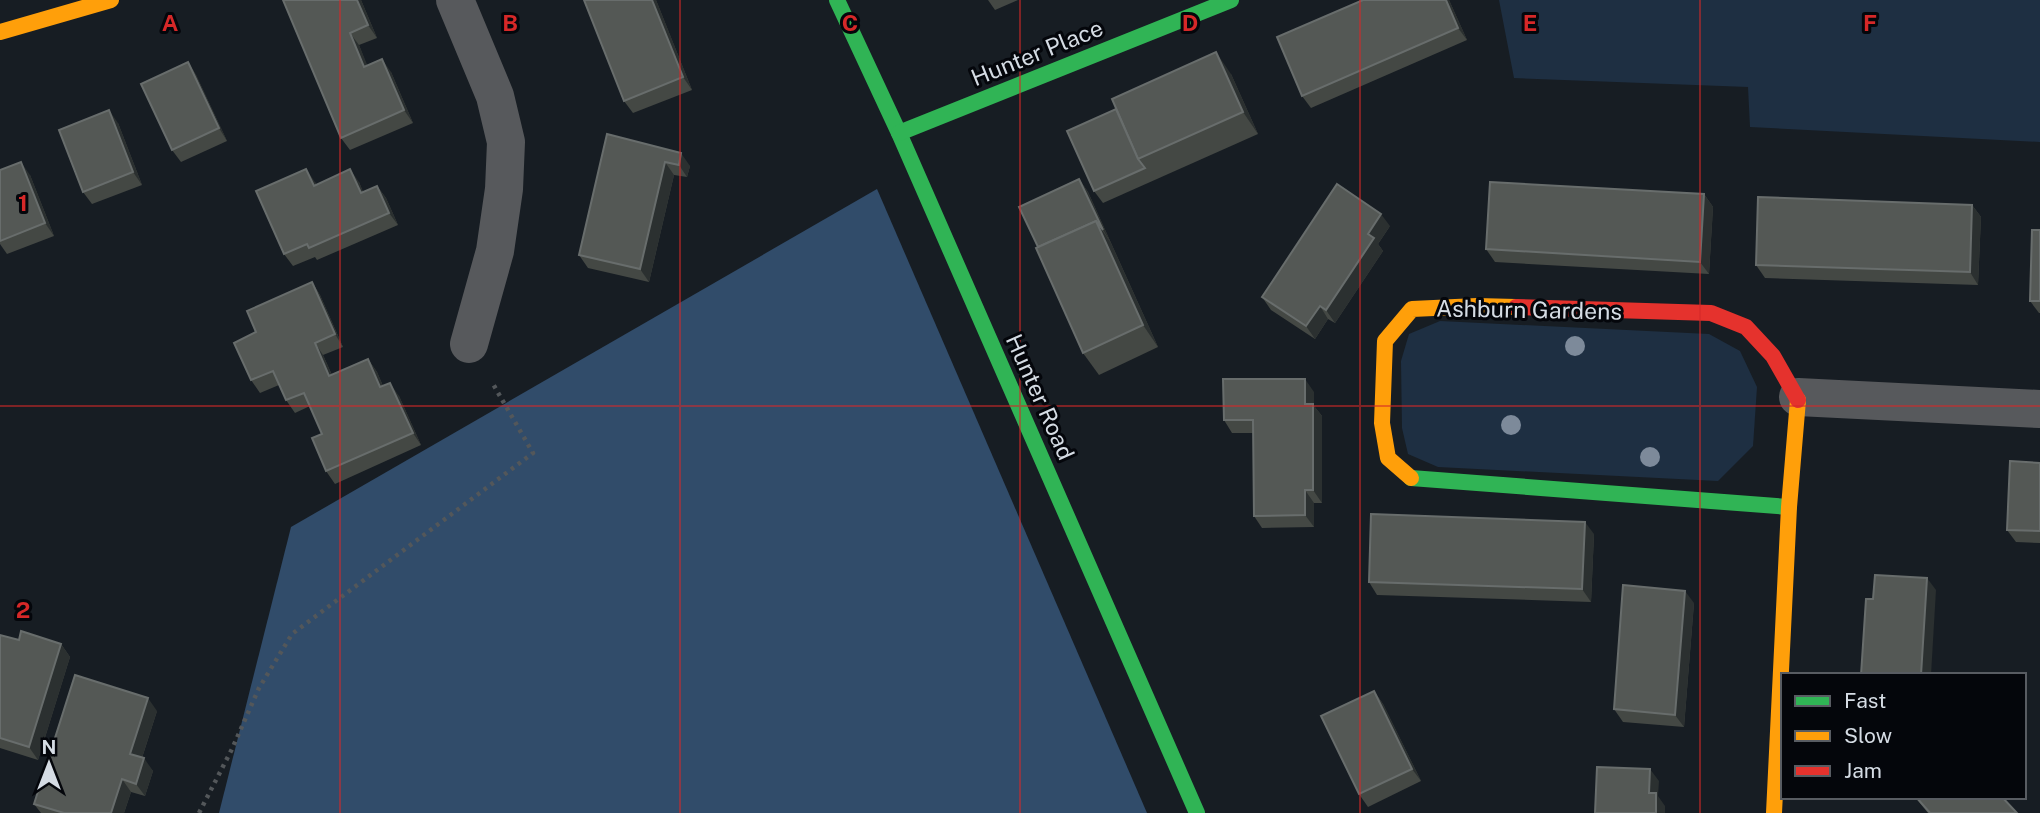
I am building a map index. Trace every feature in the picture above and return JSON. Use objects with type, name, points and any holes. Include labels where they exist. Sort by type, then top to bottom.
[{"type":"street","points":[[455,0],[495,96],[506,142],[504,189],[495,251],[469,344]]},
{"type":"street","name":"Hunter Road","points":[[838,0],[1197,813]]},
{"type":"street","name":"Hunter Place","points":[[899,133],[1231,0]]},
{"type":"street","points":[[0,32],[103,1]]},
{"type":"street","name":"Ashburn Gardens","points":[[1789,507],[1412,479],[1388,458],[1382,423],[1385,341],[1412,309],[1477,306],[1711,313],[1746,327],[1773,356],[1798,397]]},
{"type":"street","points":[[1774,813],[1789,507],[1798,397],[2040,408]]},
{"type":"path","points":[[199,813],[259,688],[292,634],[533,453],[469,344]]},
{"type":"shaded area","points":[[1499,0],[2040,0],[2040,142],[1750,127],[1748,87],[1514,78]]},
{"type":"shaded area","points":[[877,189],[1147,813],[219,813],[291,527]]},
{"type":"shaded area","points":[[1440,321],[1709,334],[1740,351],[1757,387],[1753,446],[1718,481],[1438,467],[1408,454],[1402,428],[1401,361],[1409,334]]},
{"type":"building","points":[[283,0],[357,0],[368,25],[350,33],[364,67],[382,59],[404,110],[341,138]]},
{"type":"building","points":[[584,0],[652,0],[683,77],[624,101]]},
{"type":"building","points":[[1363,0],[1446,0],[1458,28],[1302,96],[1277,37]]},
{"type":"building","points":[[1216,52],[1243,112],[1138,159],[1112,99]]},
{"type":"building","points":[[188,62],[219,128],[172,150],[141,84]]},
{"type":"building","points":[[1116,109],[1138,159],[1145,168],[1094,191],[1067,131]]},
{"type":"building","points":[[109,110],[133,172],[83,192],[59,130]]},
{"type":"building","points":[[607,134],[681,153],[679,165],[665,162],[640,269],[579,255]]},
{"type":"building","points":[[21,162],[45,223],[0,241],[0,170]]},
{"type":"building","points":[[306,169],[314,186],[350,169],[361,193],[377,186],[389,213],[309,248],[307,244],[284,254],[256,191]]},
{"type":"building","points":[[1079,179],[1103,230],[1096,221],[1038,247],[1019,207]]},
{"type":"building","points":[[1490,182],[1704,194],[1700,262],[1486,249]]},
{"type":"building","points":[[1337,184],[1381,214],[1368,234],[1374,238],[1326,310],[1320,306],[1306,326],[1262,297]]},
{"type":"building","points":[[1758,197],[1972,205],[1970,272],[1756,265]]},
{"type":"building","points":[[1096,221],[1143,325],[1083,353],[1036,248]]},
{"type":"building","points":[[2032,230],[2040,230],[2040,301],[2030,301]]},
{"type":"building","points":[[312,282],[335,334],[315,343],[329,376],[368,359],[380,387],[390,383],[413,433],[326,471],[312,438],[322,434],[304,393],[286,400],[273,371],[251,380],[234,343],[256,332],[247,311]]},
{"type":"building","points":[[1223,379],[1305,379],[1305,404],[1313,404],[1313,490],[1305,490],[1305,515],[1254,516],[1253,420],[1224,420]]},
{"type":"building","points":[[2010,461],[2040,463],[2040,531],[2007,530]]},
{"type":"building","points":[[1371,514],[1585,522],[1582,589],[1369,582]]},
{"type":"building","points":[[1875,575],[1927,578],[1921,673],[1861,673],[1866,599],[1873,599]]},
{"type":"building","points":[[1623,585],[1685,591],[1675,715],[1614,709]]},
{"type":"building","points":[[21,631],[61,644],[29,747],[0,738],[0,635],[19,640]]},
{"type":"building","points":[[75,675],[148,698],[130,754],[144,758],[136,784],[122,779],[111,813],[64,813],[34,804]]},
{"type":"building","points":[[1374,691],[1412,769],[1359,794],[1321,716]]},
{"type":"building","points":[[1597,767],[1650,769],[1649,793],[1656,793],[1656,813],[1595,813]]},
{"type":"building","points":[[1918,799],[2004,799],[2017,813],[1930,813]]},
{"type":"traffic: fast","points":[[837,0],[899,133],[1197,813]]},
{"type":"traffic: fast","points":[[899,133],[1231,0]]},
{"type":"traffic: fast","points":[[1411,478],[1789,507]]},
{"type":"traffic: slow","points":[[0,32],[111,0]]},
{"type":"traffic: slow","points":[[1411,478],[1388,458],[1382,423],[1385,341],[1412,309],[1516,307]]},
{"type":"traffic: slow","points":[[1774,813],[1789,507],[1798,400]]},
{"type":"traffic: jam","points":[[1516,307],[1711,313],[1746,327],[1773,356],[1798,400]]}]
